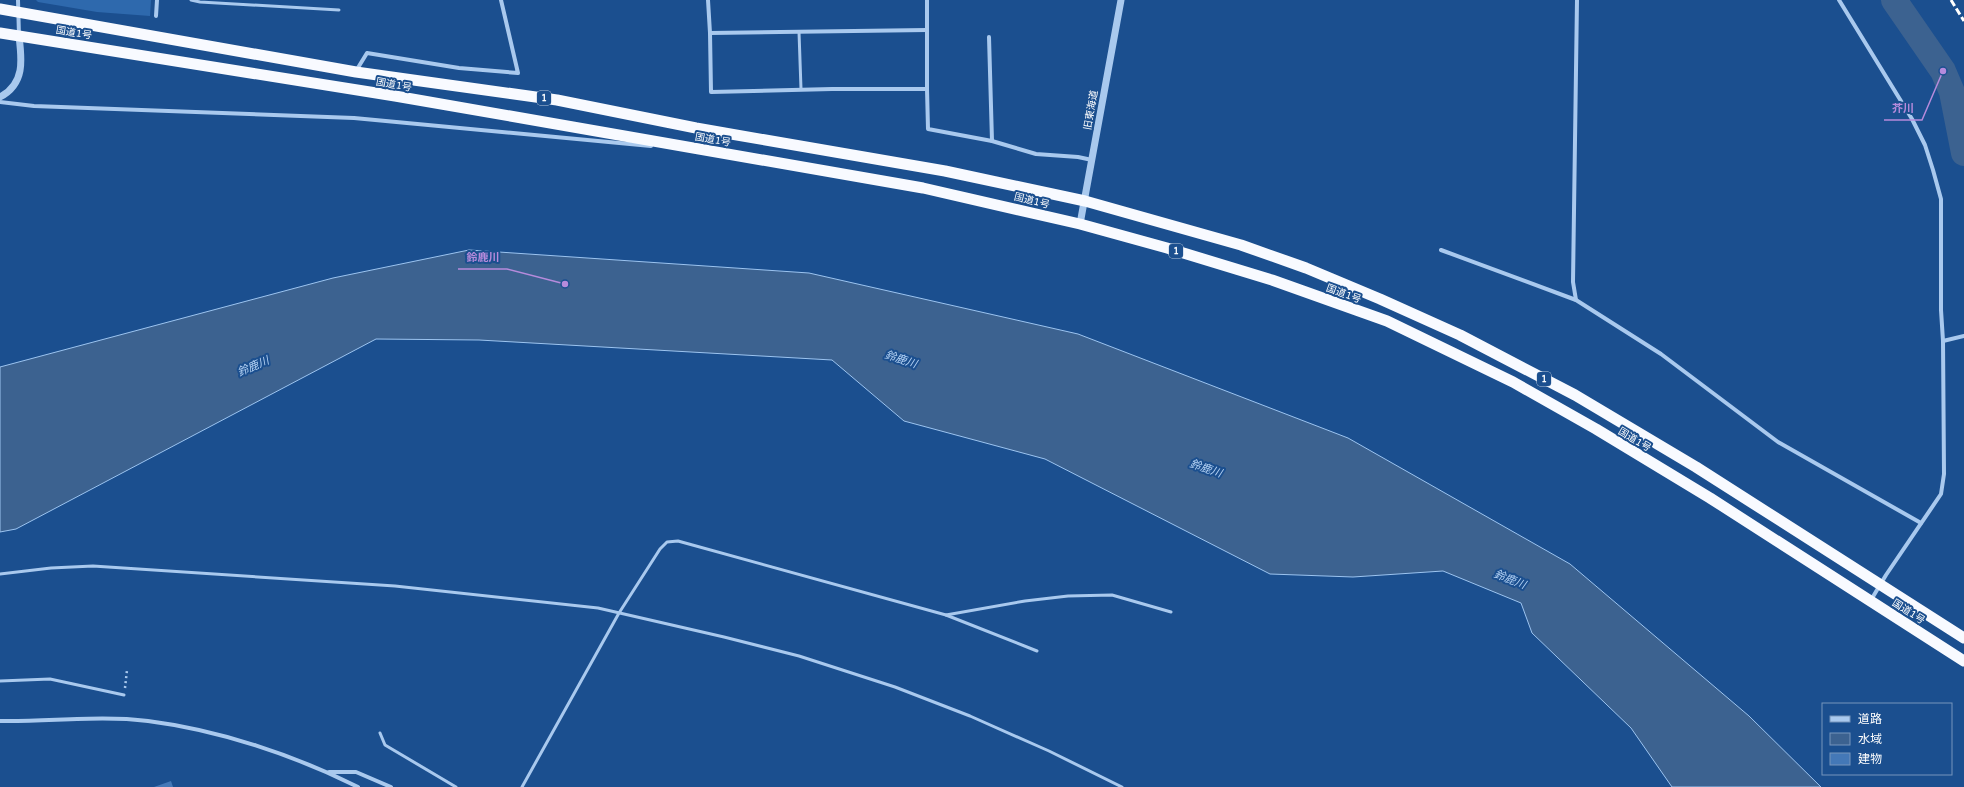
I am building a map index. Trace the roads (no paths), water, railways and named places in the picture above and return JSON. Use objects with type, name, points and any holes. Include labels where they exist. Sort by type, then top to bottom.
[{"type":"highway","name":"国道1号","points":[[0,10],[19,12],[356,72],[558,100],[696,128],[946,171],[1085,201],[1241,245],[1299,265],[1460,335],[1575,395],[1883,580],[1964,638]]},
{"type":"highway","name":"国道1号","points":[[0,33],[394,96],[483,113],[555,123],[923,188],[1080,224],[1167,248],[1272,280],[1387,322],[1513,382],[1596,429],[1710,498],[1964,661]]},
{"type":"street","points":[[0,97],[16,84],[20,73],[22,56],[19,36],[18,0]]},
{"type":"street","points":[[156,16],[157,0]]},
{"type":"street","points":[[356,72],[367,53],[459,68],[518,73],[501,0]]},
{"type":"street","points":[[708,0],[711,92],[801,89],[927,89]]},
{"type":"street","points":[[927,0],[928,129],[992,141],[1036,154],[1078,157],[1092,160]]},
{"type":"street","name":"旧東海道","points":[[1080,224],[1121,0]]},
{"type":"street","points":[[1576,300],[1573,282],[1577,0]]},
{"type":"street","points":[[1839,0],[1912,119],[1925,145],[1941,199],[1941,310],[1943,341],[1944,474],[1941,494],[1913,534],[1871,601]]},
{"type":"street","points":[[710,33],[927,30]]},
{"type":"street","points":[[989,37],[992,141]]},
{"type":"street","points":[[0,102],[41,107],[354,118],[709,150]]},
{"type":"street","points":[[1441,250],[1576,300],[1661,354],[1778,442],[1921,523]]},
{"type":"street","points":[[1943,341],[1964,336]]},
{"type":"street","points":[[0,721],[28,722],[84,718],[148,721],[209,733],[295,758],[358,787]]},
{"type":"street","points":[[326,772],[356,772],[391,787]]},
{"type":"lane","points":[[191,0],[200,2],[339,10]]},
{"type":"lane","points":[[799,32],[801,89]]},
{"type":"lane","points":[[522,787],[619,613],[660,549],[667,542],[678,541],[946,615],[1037,651]]},
{"type":"lane","points":[[0,574],[50,568],[93,566],[395,586],[598,608],[791,654],[895,687],[1006,732],[1122,787]]},
{"type":"lane","points":[[946,615],[1025,601],[1068,596],[1112,595],[1171,612]]},
{"type":"lane","points":[[0,681],[50,679],[124,695]]},
{"type":"lane","points":[[380,733],[385,745],[456,787]]},
{"type":"water","points":[[469,250],[809,273],[1078,334],[1348,438],[1570,564],[1749,716],[1821,787],[1672,787],[1631,728],[1532,633],[1521,603],[1443,571],[1353,577],[1270,574],[1045,459],[904,421],[832,360],[479,340],[376,339],[16,529],[0,532],[0,367],[333,278]]},
{"type":"waterway","points":[[1894,0],[1943,71],[1952,92],[1964,153]]},
{"type":"railway","points":[[1951,0],[1964,21]]},
{"type":"place","name":"芥川","points":[[1943,71]]},
{"type":"place","name":"鈴鹿川","points":[[565,284]]}]
